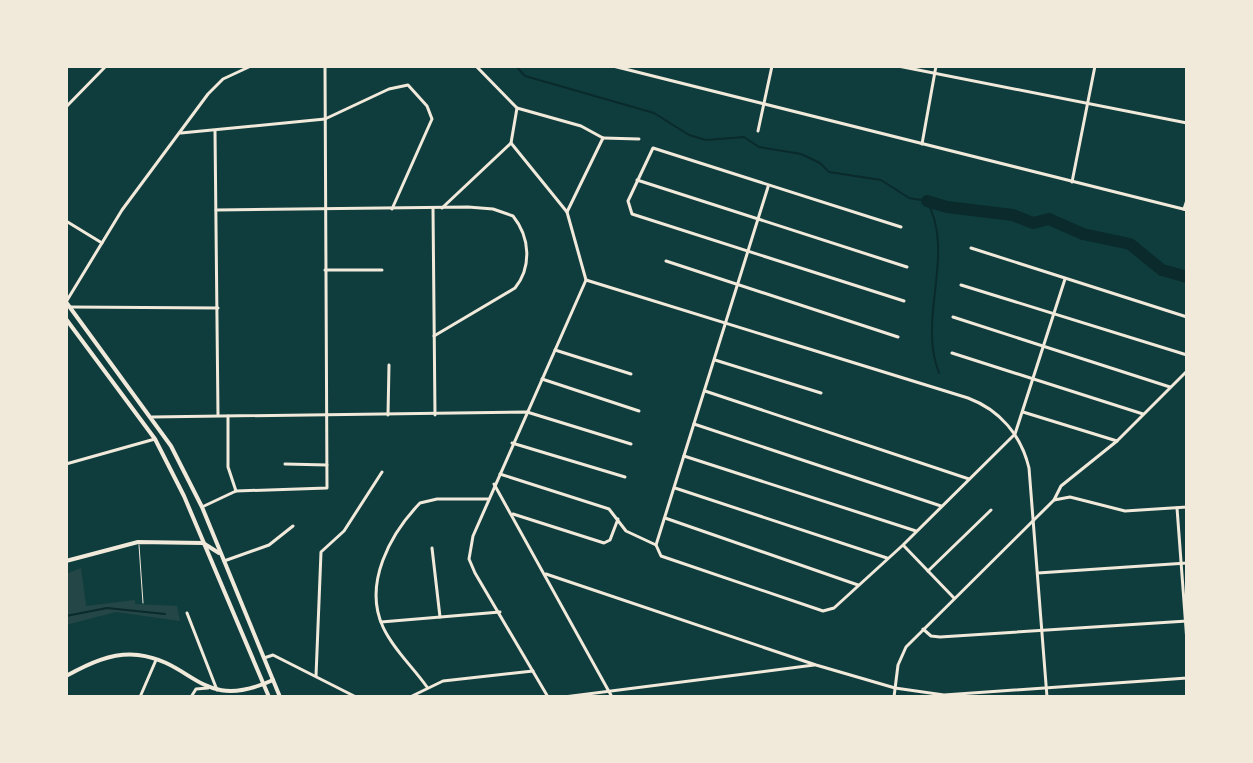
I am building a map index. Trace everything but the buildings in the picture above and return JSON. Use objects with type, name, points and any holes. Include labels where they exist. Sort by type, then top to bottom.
[{"type":"main road","points":[[67,304],[171,446],[202,507],[280,697]]},
{"type":"main road","points":[[66,319],[155,439],[269,697]]},
{"type":"main road","points":[[66,561],[138,542],[203,543],[221,555]]},
{"type":"main road","points":[[66,676],[110,657],[139,655],[217,690],[273,680]]},
{"type":"street","points":[[66,107],[106,66]]},
{"type":"street","points":[[218,308],[67,304],[102,243],[216,85],[251,66]]},
{"type":"street","points":[[202,507],[236,491],[327,488],[325,66]]},
{"type":"street","points":[[476,66],[517,108],[581,126],[603,138],[639,139]]},
{"type":"street","points":[[613,66],[1186,209],[1187,200]]},
{"type":"street","points":[[758,131],[772,66]]},
{"type":"street","points":[[898,66],[1187,123]]},
{"type":"street","points":[[922,144],[936,66]]},
{"type":"street","points":[[1072,182],[1095,66]]},
{"type":"street","points":[[179,133],[325,119],[403,85],[427,106],[432,119],[392,209]]},
{"type":"street","points":[[442,208],[511,143],[517,108]]},
{"type":"street","points":[[215,131],[218,415]]},
{"type":"street","points":[[567,212],[603,138]]},
{"type":"street","points":[[511,143],[567,212],[586,280],[494,484],[473,536],[469,559],[548,697]]},
{"type":"street","points":[[901,227],[651,149],[628,206],[632,214],[904,301]]},
{"type":"street","points":[[637,180],[907,267]]},
{"type":"street","points":[[656,545],[768,187]]},
{"type":"street","points":[[433,208],[435,415]]},
{"type":"street","points":[[216,210],[493,209],[513,216],[522,227],[527,255],[525,273],[515,288],[434,336]]},
{"type":"street","points":[[66,221],[102,243]]},
{"type":"street","points":[[971,248],[1187,317]]},
{"type":"street","points":[[666,261],[898,337]]},
{"type":"street","points":[[325,270],[382,270]]},
{"type":"street","points":[[499,474],[609,509],[626,531],[656,545],[661,556],[823,611],[834,608],[903,545],[1015,434],[1065,279]]},
{"type":"street","points":[[586,280],[976,400],[996,412],[1015,434],[1029,468],[1047,697]]},
{"type":"street","points":[[961,285],[1187,355]]},
{"type":"street","points":[[953,317],[1170,387]]},
{"type":"street","points":[[555,350],[631,374]]},
{"type":"street","points":[[952,353],[1143,414]]},
{"type":"street","points":[[715,360],[821,393]]},
{"type":"street","points":[[388,415],[389,365]]},
{"type":"street","points":[[894,697],[901,655],[923,629],[1054,500],[1061,486],[1117,441],[1187,371]]},
{"type":"street","points":[[542,379],[639,411]]},
{"type":"street","points":[[705,391],[969,479]]},
{"type":"street","points":[[152,417],[527,412],[631,444]]},
{"type":"street","points":[[1023,412],[1117,441]]},
{"type":"street","points":[[228,415],[228,467],[236,491]]},
{"type":"street","points":[[694,424],[942,507]]},
{"type":"street","points":[[66,464],[155,439]]},
{"type":"street","points":[[512,443],[625,477]]},
{"type":"street","points":[[684,456],[916,531]]},
{"type":"street","points":[[285,464],[327,465]]},
{"type":"street","points":[[316,676],[321,552],[344,531],[382,472]]},
{"type":"street","points":[[494,484],[611,694]]},
{"type":"street","points":[[675,488],[888,558]]},
{"type":"street","points":[[1054,500],[1070,497],[1125,511],[1187,507]]},
{"type":"street","points":[[427,687],[381,622],[378,570],[414,508],[427,500],[488,499]]},
{"type":"street","points":[[1177,508],[1187,642]]},
{"type":"street","points":[[928,571],[991,510]]},
{"type":"street","points":[[513,514],[604,543],[610,540],[618,519]]},
{"type":"street","points":[[665,518],[858,585]]},
{"type":"street","points":[[224,561],[269,545],[293,526]]},
{"type":"street","points":[[903,545],[954,598]]},
{"type":"street","points":[[432,548],[440,617]]},
{"type":"street","points":[[1038,573],[1187,563]]},
{"type":"street","points":[[546,574],[816,665],[895,688],[944,695],[1187,678]]},
{"type":"street","points":[[381,622],[500,612]]},
{"type":"street","points":[[187,613],[217,690]]},
{"type":"street","points":[[923,629],[931,636],[940,637],[1186,621]]},
{"type":"street","points":[[264,658],[273,655],[356,697]]},
{"type":"street","points":[[140,697],[156,660]]},
{"type":"street","points":[[564,697],[611,694],[816,665]]},
{"type":"street","points":[[410,697],[427,687],[460,678],[533,671]]},
{"type":"street","points":[[191,697],[196,689],[208,688]]},
{"type":"lane","points":[[138,542],[143,603]]},
{"type":"shaded area","points":[[81,568],[86,606],[135,600],[135,604],[177,606],[180,621],[116,612],[66,625],[66,574]]},
{"type":"waterway","points":[[516,66],[525,76],[654,113],[689,135],[706,140],[744,137],[759,147],[801,154],[820,163],[829,172],[881,180],[909,198],[927,201],[935,222],[938,243],[932,330],[933,352],[939,373]]},
{"type":"waterway","points":[[927,201],[947,207],[1013,215],[1033,223],[1049,219],[1083,234],[1130,244],[1162,270],[1187,277]]},
{"type":"waterway","points":[[66,616],[107,608],[165,614]]}]
